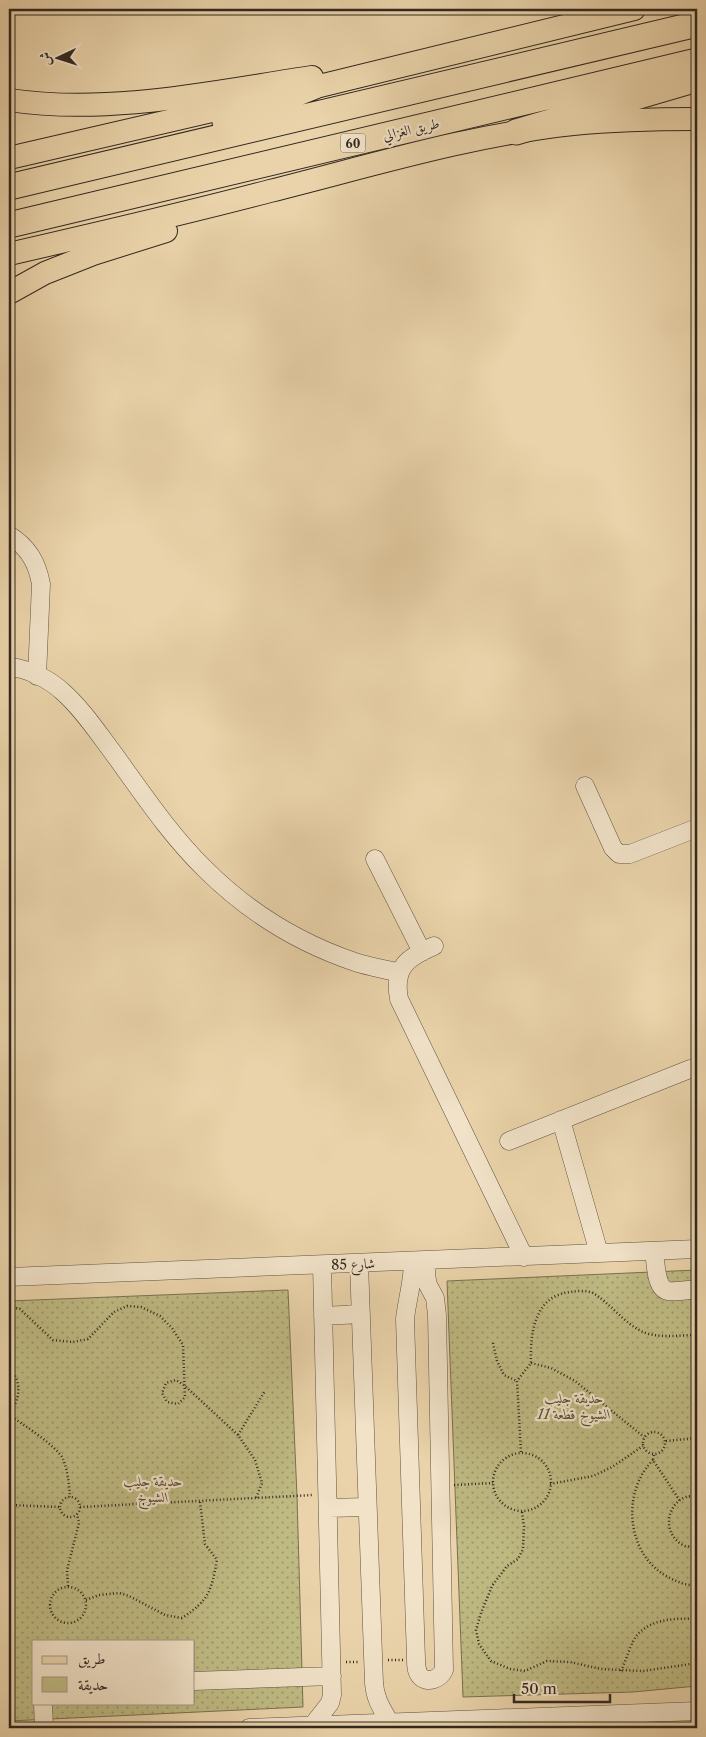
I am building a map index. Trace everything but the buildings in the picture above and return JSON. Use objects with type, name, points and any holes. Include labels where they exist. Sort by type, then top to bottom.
[{"type":"highway","points":[[9,187],[697,24]]},
{"type":"highway","name":"طريق الغزالي","points":[[9,225],[697,60]]},
{"type":"highway","points":[[516,132],[697,79]]},
{"type":"highway","points":[[140,155],[313,87]]},
{"type":"main road","points":[[9,158],[634,9]]},
{"type":"main road","points":[[9,100],[37,104],[91,105],[148,101],[422,61]]},
{"type":"main road","points":[[9,254],[216,205],[412,154],[516,132],[572,124],[637,119],[697,119]]},
{"type":"main road","points":[[9,293],[45,273],[85,257],[171,229],[216,205]]},
{"type":"street","points":[[9,535],[22,544],[32,556],[38,569],[41,584],[37,676]]},
{"type":"street","points":[[9,666],[26,670],[62,690],[82,710],[174,836],[205,869],[239,900],[276,926],[315,946],[357,962],[400,973]]},
{"type":"street","points":[[586,786],[613,848],[619,854],[630,854],[697,828]]},
{"type":"street","points":[[375,859],[428,949],[411,957],[404,964],[400,973],[399,999],[524,1257]]},
{"type":"street","points":[[509,1141],[690,1068]]},
{"type":"street","points":[[561,1120],[599,1254]]},
{"type":"street","name":"شارع 85","points":[[9,1277],[697,1249]]},
{"type":"street","points":[[654,1251],[659,1283],[663,1288],[668,1291],[697,1289]]},
{"type":"street","points":[[420,1261],[433,1295],[437,1315],[444,1670],[437,1679],[426,1680],[416,1670],[405,1319],[413,1276],[420,1261]]},
{"type":"street","points":[[359,1263],[374,1683],[378,1704],[390,1723]]},
{"type":"street","points":[[312,1726],[330,1703],[332,1694],[322,1265]]},
{"type":"street","points":[[409,1296],[420,1294],[433,1295]]},
{"type":"street","points":[[323,1316],[361,1314]]},
{"type":"street","points":[[410,1474],[427,1480],[440,1476]]},
{"type":"street","points":[[411,1502],[431,1496],[440,1499]]},
{"type":"street","points":[[328,1508],[367,1507]]},
{"type":"street","points":[[195,1681],[332,1676]]},
{"type":"street","points":[[43,1704],[44,1728]]},
{"type":"street","points":[[249,1728],[697,1711]]},
{"type":"path","points":[[521,1452],[516,1381],[531,1363],[535,1322],[540,1309],[552,1298],[564,1292],[579,1290],[592,1293],[621,1317],[642,1331],[661,1336],[697,1335]]},
{"type":"path","points":[[9,1307],[20,1309],[53,1340],[73,1342],[88,1339],[114,1312],[127,1306],[141,1306],[160,1316],[172,1328],[183,1345],[185,1386],[185,1397],[178,1404],[167,1402],[162,1392],[166,1382],[176,1380],[185,1386],[238,1434],[255,1460],[262,1483],[256,1498]]},
{"type":"path","points":[[493,1343],[504,1375],[516,1381]]},
{"type":"path","points":[[531,1363],[551,1368],[575,1381],[644,1438]]},
{"type":"path","points":[[9,1367],[19,1384],[17,1403],[9,1415],[42,1438],[62,1458],[69,1482],[70,1497]]},
{"type":"path","points":[[238,1434],[265,1390]]},
{"type":"path","points":[[550,1484],[593,1476],[612,1468],[643,1446],[644,1438],[653,1431],[659,1432],[666,1441],[665,1448],[660,1453],[649,1453],[643,1446]]},
{"type":"path","points":[[666,1441],[697,1438]]},
{"type":"path","points":[[521,1452],[539,1457],[550,1472],[550,1490],[540,1506],[522,1512],[505,1506],[494,1491],[493,1483],[493,1473],[504,1458],[521,1452]]},
{"type":"path","points":[[654,1454],[653,1460],[646,1468],[635,1489],[631,1512],[635,1536],[645,1557],[662,1574],[683,1585],[695,1585]]},
{"type":"path","points":[[653,1460],[680,1501]]},
{"type":"path","points":[[470,1484],[493,1483]]},
{"type":"path","points":[[80,1508],[297,1496]]},
{"type":"path","points":[[697,1496],[686,1496],[673,1506],[668,1521],[673,1536],[686,1546],[697,1546]]},
{"type":"path","points":[[68,1586],[67,1570],[79,1523],[77,1514],[80,1508],[77,1500],[70,1497],[63,1500],[60,1507],[62,1514],[69,1517],[77,1514]]},
{"type":"path","points":[[86,1600],[99,1595],[119,1593],[129,1596],[165,1615],[182,1618],[199,1606],[212,1586],[217,1560],[205,1544],[200,1502]]},
{"type":"path","points":[[9,1505],[60,1507]]},
{"type":"path","points":[[522,1512],[524,1526],[523,1549],[518,1559],[507,1566],[492,1586],[476,1630],[479,1644],[491,1661],[510,1669],[525,1671],[547,1661],[570,1662],[601,1669],[621,1671],[643,1671],[696,1663],[695,1585],[692,1546]]},
{"type":"path","points":[[68,1586],[79,1590],[86,1600],[86,1612],[79,1621],[68,1625],[57,1621],[50,1611],[50,1600],[57,1590],[68,1586]]},
{"type":"path","points":[[621,1671],[637,1635],[655,1623],[678,1618],[694,1618]]},
{"type":"green space","name":"حديقة جليب الشيوخ قطعة 11","points":[[697,1270],[697,1686],[633,1692],[463,1697],[447,1281]]},
{"type":"green space","name":"حديقة جليب الشيوخ","points":[[288,1290],[297,1496],[303,1707],[9,1721],[9,1301]]}]
